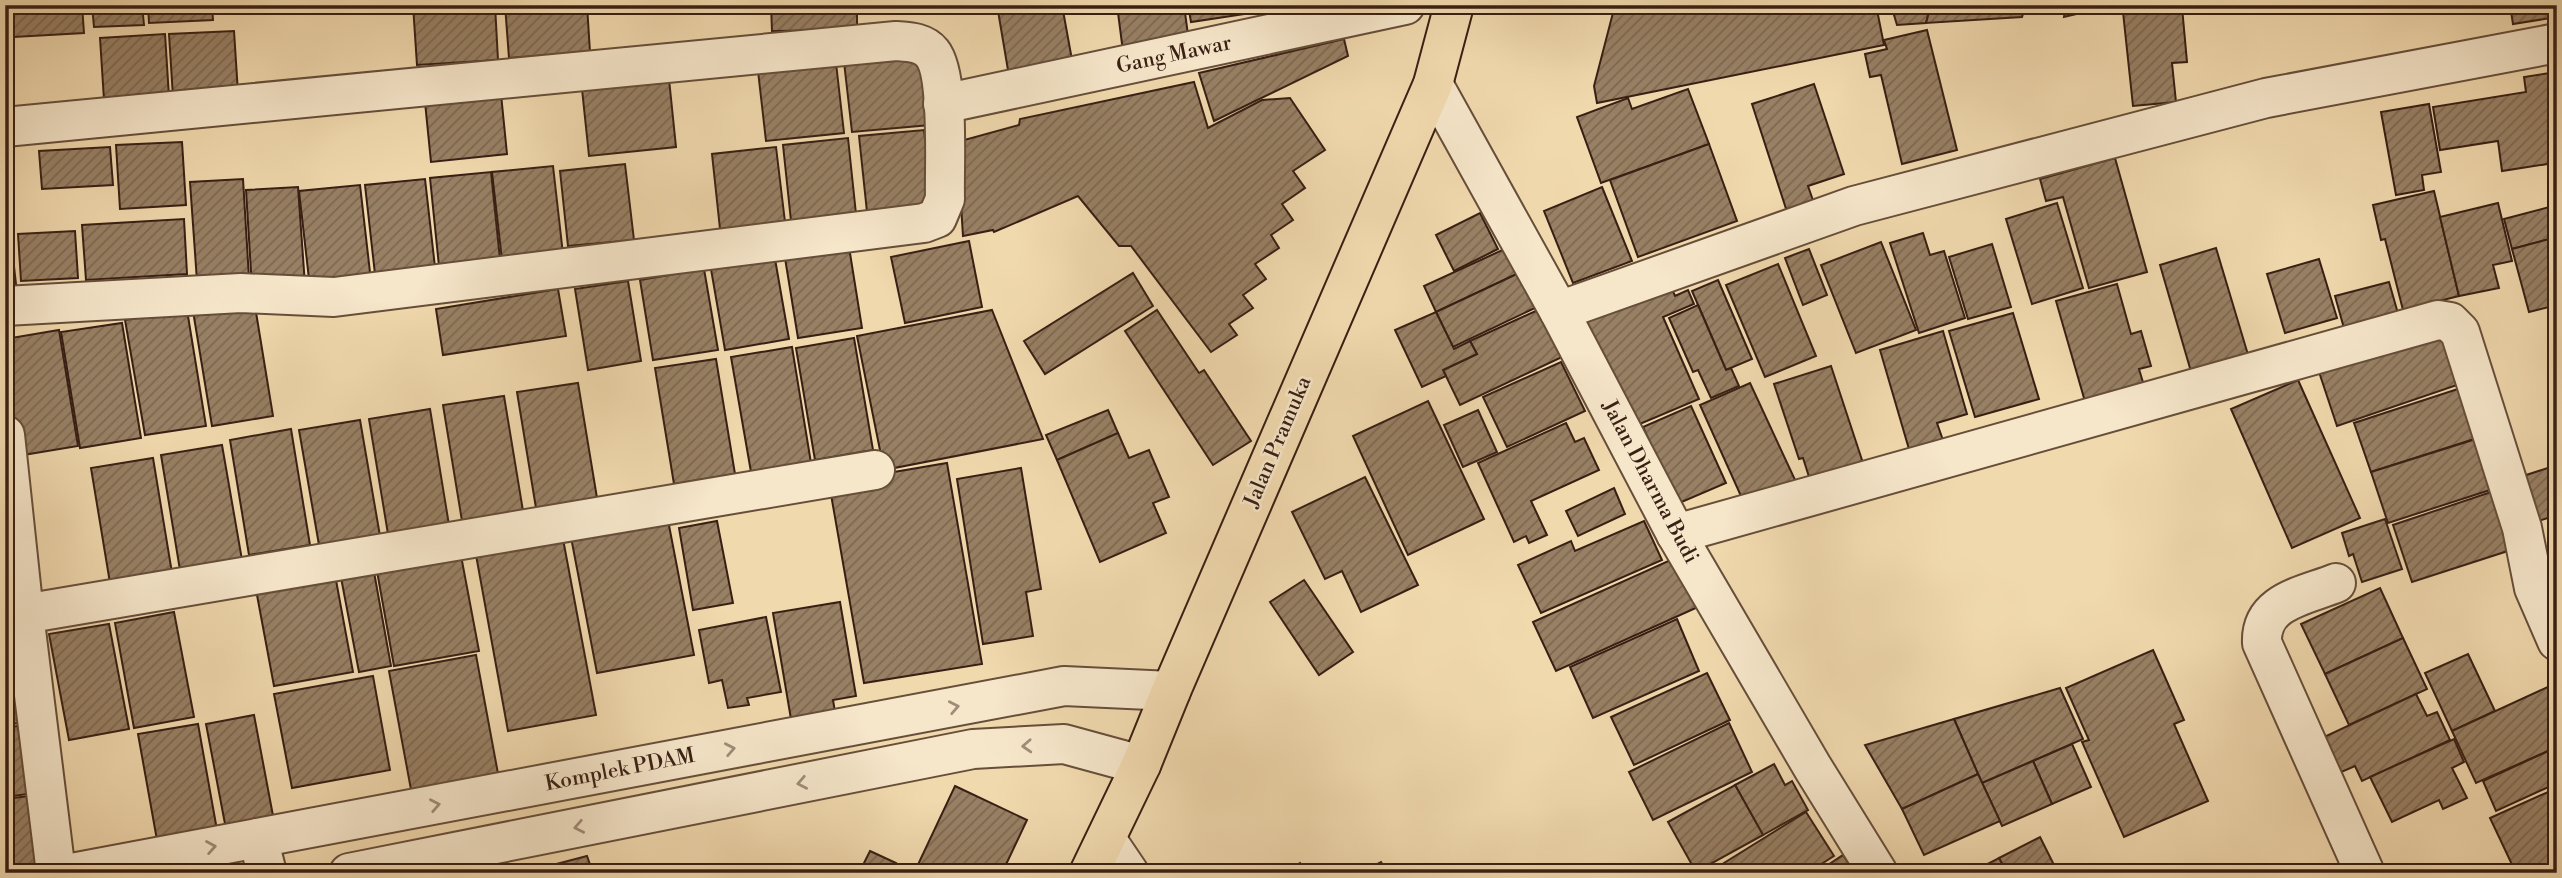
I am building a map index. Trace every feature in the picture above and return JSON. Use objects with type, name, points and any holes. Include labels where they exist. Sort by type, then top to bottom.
[{"type":"main road","name":"Jalan Pramuka","points":[[1089,873],[1141,765],[1433,84],[1454,5]]},
{"type":"street","name":"Gang Mawar","points":[[943,104],[1405,5]]},
{"type":"street","points":[[5,127],[896,41],[911,42],[926,47],[934,55],[942,76],[945,199],[937,218],[924,223],[334,297],[241,293],[5,306]]},
{"type":"street","points":[[1559,310],[1854,206],[2266,99],[2557,43]]},
{"type":"street","name":"Jalan Dharma Budi","points":[[1433,84],[1559,310],[1676,534],[1878,873]]},
{"type":"street","points":[[1676,534],[2438,320],[2450,322],[2460,332],[2522,528],[2534,588],[2557,641]]},
{"type":"street","points":[[5,435],[23,614],[56,873]]},
{"type":"street","points":[[23,614],[875,470]]},
{"type":"street","points":[[2336,583],[2276,607],[2266,618],[2262,643],[2365,873]]},
{"type":"street","points":[[1064,686],[1064,744]]},
{"type":"street","name":"Komplek PDAM","points":[[72,873],[263,855],[1064,686],[1171,691]]},
{"type":"street","points":[[349,873],[973,749],[1064,744],[1141,765]]},
{"type":"street","points":[[1105,839],[1129,873]]},
{"type":"building","points":[[5,5],[10,5],[12,37],[5,37]]},
{"type":"building","points":[[12,5],[82,5],[84,33],[14,37]]},
{"type":"building","points":[[92,5],[142,5],[144,25],[94,27]]},
{"type":"building","points":[[148,5],[212,5],[213,20],[149,23]]},
{"type":"building","points":[[413,5],[495,5],[498,60],[417,65]]},
{"type":"building","points":[[505,5],[587,5],[590,52],[509,58]]},
{"type":"building","points":[[771,5],[857,5],[857,30],[772,31]]},
{"type":"building","points":[[997,5],[1062,5],[1072,60],[1008,70]]},
{"type":"building","points":[[1117,5],[1184,5],[1190,50],[1124,59]]},
{"type":"building","points":[[1188,5],[1244,5],[1245,14],[1191,22]]},
{"type":"building","points":[[1615,5],[1703,5],[1727,12],[1758,5],[1876,5],[1884,45],[1597,103],[1594,86]]},
{"type":"building","points":[[1891,5],[1931,5],[1926,23],[1897,25]]},
{"type":"building","points":[[1931,5],[2026,5],[2022,17],[1926,23]]},
{"type":"building","points":[[2066,5],[2115,5],[2064,17]]},
{"type":"building","points":[[2510,5],[2557,5],[2557,17],[2513,24]]},
{"type":"building","points":[[2182,7],[2187,62],[2172,63],[2176,102],[2133,106],[2123,12]]},
{"type":"building","points":[[1927,30],[1957,150],[1902,164],[1881,75],[1870,77],[1865,54],[1887,49],[1884,40]]},
{"type":"building","points":[[234,31],[238,93],[173,97],[169,34]]},
{"type":"building","points":[[165,34],[169,97],[104,100],[100,38]]},
{"type":"building","points":[[1344,39],[1348,56],[1214,121],[1199,73]]},
{"type":"building","points":[[922,54],[930,125],[852,132],[844,62]]},
{"type":"building","points":[[836,63],[844,133],[766,141],[758,71]]},
{"type":"building","points":[[2557,72],[2557,186],[2554,163],[2502,171],[2498,141],[2440,150],[2433,107],[2526,92],[2524,77]]},
{"type":"building","points":[[669,79],[676,147],[589,156],[582,89]]},
{"type":"building","points":[[1194,82],[1208,128],[1262,100],[1290,98],[1325,150],[1293,171],[1305,188],[1282,204],[1293,220],[1271,235],[1279,248],[1255,264],[1266,279],[1243,295],[1253,308],[1229,324],[1237,335],[1211,352],[1131,246],[1119,246],[1078,196],[994,232],[993,230],[963,236],[957,142],[1019,125],[1020,119]]},
{"type":"building","points":[[1814,84],[1844,174],[1808,186],[1816,209],[1789,218],[1752,104]]},
{"type":"building","points":[[1688,89],[1709,144],[1601,183],[1577,117],[1628,98],[1632,109]]},
{"type":"building","points":[[501,94],[507,154],[431,162],[425,102]]},
{"type":"building","points":[[2429,104],[2441,172],[2422,175],[2424,190],[2396,195],[2381,112]]},
{"type":"building","points":[[924,130],[933,205],[867,212],[859,136]]},
{"type":"building","points":[[848,138],[856,214],[791,221],[783,145]]},
{"type":"building","points":[[182,142],[186,205],[120,209],[116,145]]},
{"type":"building","points":[[1709,144],[1737,221],[1638,257],[1610,180]]},
{"type":"building","points":[[110,147],[113,185],[42,189],[39,151]]},
{"type":"building","points":[[776,147],[785,222],[720,229],[712,154]]},
{"type":"building","points":[[2115,158],[2147,272],[2089,288],[2063,197],[2046,201],[2040,179]]},
{"type":"building","points":[[625,164],[634,240],[568,246],[560,171]]},
{"type":"building","points":[[553,166],[564,263],[503,269],[492,172]]},
{"type":"building","points":[[491,172],[501,269],[440,276],[430,178]]},
{"type":"building","points":[[243,179],[249,278],[197,281],[190,182]]},
{"type":"building","points":[[425,179],[436,276],[376,283],[365,185]]},
{"type":"building","points":[[360,185],[371,281],[310,288],[299,191]]},
{"type":"building","points":[[298,187],[305,285],[252,288],[246,190]]},
{"type":"building","points":[[1602,187],[1632,261],[1573,283],[1544,211]]},
{"type":"building","points":[[2434,191],[2459,296],[2403,310],[2385,239],[2381,240],[2373,205]]},
{"type":"building","points":[[2057,203],[2083,288],[2032,304],[2006,219]]},
{"type":"building","points":[[2498,203],[2512,261],[2493,265],[2499,288],[2459,296],[2440,217]]},
{"type":"building","points":[[2557,205],[2557,237],[2512,249],[2504,219]]},
{"type":"building","points":[[1480,213],[1498,249],[1454,271],[1436,235]]},
{"type":"building","points":[[184,219],[187,274],[86,280],[82,225]]},
{"type":"building","points":[[9,222],[17,293],[5,294],[5,223]]},
{"type":"building","points":[[75,231],[78,278],[21,281],[18,234]]},
{"type":"building","points":[[1923,233],[1930,255],[1944,251],[1965,318],[1919,333],[1890,243]]},
{"type":"building","points":[[2557,237],[2557,305],[2529,312],[2512,249]]},
{"type":"building","points":[[969,241],[982,307],[905,323],[891,257]]},
{"type":"building","points":[[1881,242],[1916,330],[1856,353],[1821,265]]},
{"type":"building","points":[[1992,244],[2011,307],[1968,319],[1949,257]]},
{"type":"building","points":[[849,247],[862,328],[798,338],[785,258]]},
{"type":"building","points":[[1509,247],[1521,272],[1436,312],[1424,286]]},
{"type":"building","points":[[2216,248],[2249,358],[2192,375],[2160,265]]},
{"type":"building","points":[[1809,249],[1827,295],[1803,305],[1785,258]]},
{"type":"building","points":[[775,259],[789,339],[725,350],[711,269]]},
{"type":"building","points":[[2319,259],[2337,318],[2285,333],[2267,274]]},
{"type":"building","points":[[1778,264],[1816,356],[1765,377],[1726,285]]},
{"type":"building","points":[[704,269],[718,350],[653,360],[640,280]]},
{"type":"building","points":[[1521,272],[1537,307],[1453,347],[1436,312]]},
{"type":"building","points":[[1133,273],[1153,306],[1045,374],[1024,341]]},
{"type":"building","points":[[1668,280],[1675,296],[1688,290],[1694,304],[1663,317],[1699,399],[1628,429],[1581,317]]},
{"type":"building","points":[[1718,280],[1752,359],[1726,370],[1692,291]]},
{"type":"building","points":[[628,281],[641,361],[588,370],[575,289]]},
{"type":"building","points":[[2389,282],[2401,324],[2347,339],[2335,296]]},
{"type":"building","points":[[2117,284],[2131,334],[2141,331],[2151,366],[2139,369],[2145,389],[2086,405],[2056,301]]},
{"type":"building","points":[[558,289],[566,336],[443,355],[436,309]]},
{"type":"building","points":[[254,300],[273,416],[212,426],[193,311]]},
{"type":"building","points":[[1698,305],[1726,370],[1731,368],[1739,386],[1711,398],[1698,370],[1693,372],[1669,318]]},
{"type":"building","points":[[1540,309],[1562,357],[1460,405],[1443,370],[1477,354],[1470,341]]},
{"type":"building","points":[[187,310],[206,426],[145,435],[125,320]]},
{"type":"building","points":[[992,310],[1043,439],[884,470],[857,336]]},
{"type":"building","points":[[1157,310],[1199,373],[1204,370],[1251,441],[1213,465],[1125,331]]},
{"type":"building","points":[[1436,312],[1454,349],[1470,341],[1477,354],[1443,370],[1446,376],[1422,387],[1395,330]]},
{"type":"building","points":[[2013,313],[2039,399],[1975,417],[1949,331]]},
{"type":"building","points":[[122,323],[141,438],[80,448],[61,332]]},
{"type":"building","points":[[2448,329],[2466,382],[2337,426],[2319,372]]},
{"type":"building","points":[[59,330],[78,446],[17,456],[5,386],[5,339]]},
{"type":"building","points":[[1943,331],[1967,414],[1937,423],[1945,446],[1911,456],[1880,350]]},
{"type":"building","points":[[854,338],[873,450],[815,460],[796,348]]},
{"type":"building","points":[[792,347],[811,463],[751,472],[731,357]]},
{"type":"building","points":[[716,359],[735,474],[674,484],[655,368]]},
{"type":"building","points":[[1561,362],[1585,411],[1507,447],[1483,397]]},
{"type":"building","points":[[1831,366],[1864,466],[1811,483],[1803,458],[1799,459],[1774,384]]},
{"type":"building","points":[[2298,380],[2360,518],[2292,548],[2231,409]]},
{"type":"building","points":[[578,383],[597,498],[536,508],[517,392]]},
{"type":"building","points":[[1750,383],[1796,482],[1745,505],[1700,405]]},
{"type":"building","points":[[2470,385],[2487,435],[2371,472],[2354,423]]},
{"type":"building","points":[[504,396],[523,511],[462,521],[443,405]]},
{"type":"building","points":[[1428,401],[1484,519],[1408,555],[1353,436]]},
{"type":"building","points":[[1691,406],[1726,483],[1677,504],[1643,427]]},
{"type":"building","points":[[430,409],[449,525],[388,534],[369,419]]},
{"type":"building","points":[[1108,410],[1118,433],[1057,460],[1046,435]]},
{"type":"building","points":[[1478,410],[1497,452],[1463,467],[1444,425]]},
{"type":"building","points":[[360,420],[380,536],[319,545],[299,430]]},
{"type":"building","points":[[1566,423],[1575,442],[1584,438],[1599,470],[1531,501],[1547,535],[1529,543],[1526,536],[1514,542],[1478,463]]},
{"type":"building","points":[[291,429],[310,545],[249,555],[230,440]]},
{"type":"building","points":[[1118,433],[1129,458],[1149,450],[1169,497],[1153,503],[1166,533],[1100,562],[1057,460]]},
{"type":"building","points":[[2476,439],[2493,489],[2388,523],[2371,472]]},
{"type":"building","points":[[222,445],[242,560],[180,570],[161,455]]},
{"type":"building","points":[[153,458],[172,573],[110,583],[91,468]]},
{"type":"building","points":[[947,463],[982,664],[864,683],[829,483]]},
{"type":"building","points":[[2557,465],[2557,515],[2532,523],[2517,478]]},
{"type":"building","points":[[1021,468],[1041,589],[1026,592],[1033,636],[983,644],[957,479]]},
{"type":"building","points":[[1365,477],[1418,585],[1361,612],[1342,571],[1325,579],[1292,512]]},
{"type":"building","points":[[1614,488],[1625,514],[1578,536],[1566,511]]},
{"type":"building","points":[[2497,490],[2517,548],[2412,582],[2393,525]]},
{"type":"building","points":[[667,515],[694,655],[597,673],[570,532]]},
{"type":"building","points":[[2385,519],[2402,569],[2362,582],[2353,554],[2349,556],[2342,533]]},
{"type":"building","points":[[717,521],[733,603],[693,610],[679,528]]},
{"type":"building","points":[[1644,521],[1662,560],[1541,613],[1518,565],[1571,541],[1575,551]]},
{"type":"building","points":[[2557,537],[2557,561],[2556,561],[2549,539]]},
{"type":"building","points":[[563,539],[596,715],[508,731],[476,555]]},
{"type":"building","points":[[459,545],[479,651],[394,666],[375,560]]},
{"type":"building","points":[[1675,558],[1698,607],[1556,671],[1533,622]]},
{"type":"building","points":[[372,561],[391,666],[359,672],[339,567]]},
{"type":"building","points":[[333,564],[353,672],[274,686],[254,579]]},
{"type":"building","points":[[2557,565],[2557,613],[2542,570]]},
{"type":"building","points":[[1304,580],[1353,652],[1319,675],[1270,602]]},
{"type":"building","points":[[2380,588],[2403,638],[2325,674],[2301,624]]},
{"type":"building","points":[[840,602],[856,696],[833,700],[835,712],[791,719],[773,613]]},
{"type":"building","points":[[174,612],[194,717],[134,728],[115,623]]},
{"type":"building","points":[[766,617],[781,692],[747,698],[749,705],[728,708],[722,680],[709,683],[699,630]]},
{"type":"building","points":[[1677,619],[1699,671],[1593,718],[1570,667]]},
{"type":"building","points":[[109,624],[129,729],[69,740],[49,634]]},
{"type":"building","points":[[2403,638],[2427,689],[2349,725],[2325,674]]},
{"type":"building","points":[[2153,650],[2184,720],[2174,724],[2208,801],[2124,837],[2082,742],[2089,740],[2066,688]]},
{"type":"building","points":[[2468,654],[2495,711],[2452,731],[2425,673]]},
{"type":"building","points":[[9,655],[19,723],[5,725],[5,656]]},
{"type":"building","points":[[476,655],[499,779],[412,795],[389,671]]},
{"type":"building","points":[[1707,673],[1730,720],[1634,765],[1611,717]]},
{"type":"building","points":[[373,676],[390,770],[292,788],[274,694]]},
{"type":"building","points":[[2552,685],[2557,696],[2557,747],[2476,783],[2452,731]]},
{"type":"building","points":[[2060,688],[2083,739],[1982,783],[1954,719]]},
{"type":"building","points":[[2416,694],[2427,716],[2437,712],[2450,740],[2362,781],[2355,766],[2339,773],[2322,738]]},
{"type":"building","points":[[254,715],[274,821],[226,829],[206,724]]},
{"type":"building","points":[[1954,719],[1978,774],[1902,809],[1865,745]]},
{"type":"building","points":[[1729,723],[1752,772],[1653,820],[1629,772]]},
{"type":"building","points":[[198,724],[217,830],[157,840],[138,734]]},
{"type":"building","points":[[18,726],[28,794],[5,797],[5,728]]},
{"type":"building","points":[[2454,739],[2464,762],[2452,768],[2467,798],[2443,809],[2439,800],[2392,822],[2370,777]]},
{"type":"building","points":[[2072,744],[2091,787],[2052,804],[2033,761]]},
{"type":"building","points":[[2557,747],[2557,783],[2496,811],[2483,781]]},
{"type":"building","points":[[2033,761],[2052,804],[2002,826],[1982,783]]},
{"type":"building","points":[[1774,764],[1785,785],[1792,781],[1808,810],[1763,835],[1735,785]]},
{"type":"building","points":[[1978,774],[2000,821],[1924,855],[1902,809]]},
{"type":"building","points":[[1735,785],[1763,835],[1696,872],[1668,822]]},
{"type":"building","points":[[955,786],[1027,820],[1002,873],[914,873]]},
{"type":"building","points":[[2557,788],[2557,866],[2543,873],[2516,873],[2490,818]]},
{"type":"building","points":[[29,796],[38,863],[5,868],[5,799]]},
{"type":"building","points":[[1806,812],[1834,856],[1807,873],[1708,873]]},
{"type":"building","points":[[2040,837],[2058,873],[2007,873],[1999,858]]},
{"type":"building","points":[[870,851],[896,863],[891,873],[859,873]]},
{"type":"building","points":[[1843,855],[1855,873],[1816,873]]},
{"type":"building","points":[[587,856],[593,873],[522,873]]},
{"type":"building","points":[[477,858],[483,873],[445,873]]},
{"type":"building","points":[[1999,858],[2007,873],[1970,873]]},
{"type":"building","points":[[1381,862],[1387,873],[1360,873]]},
{"type":"building","points":[[1300,863],[1305,873],[1281,873]]}]
